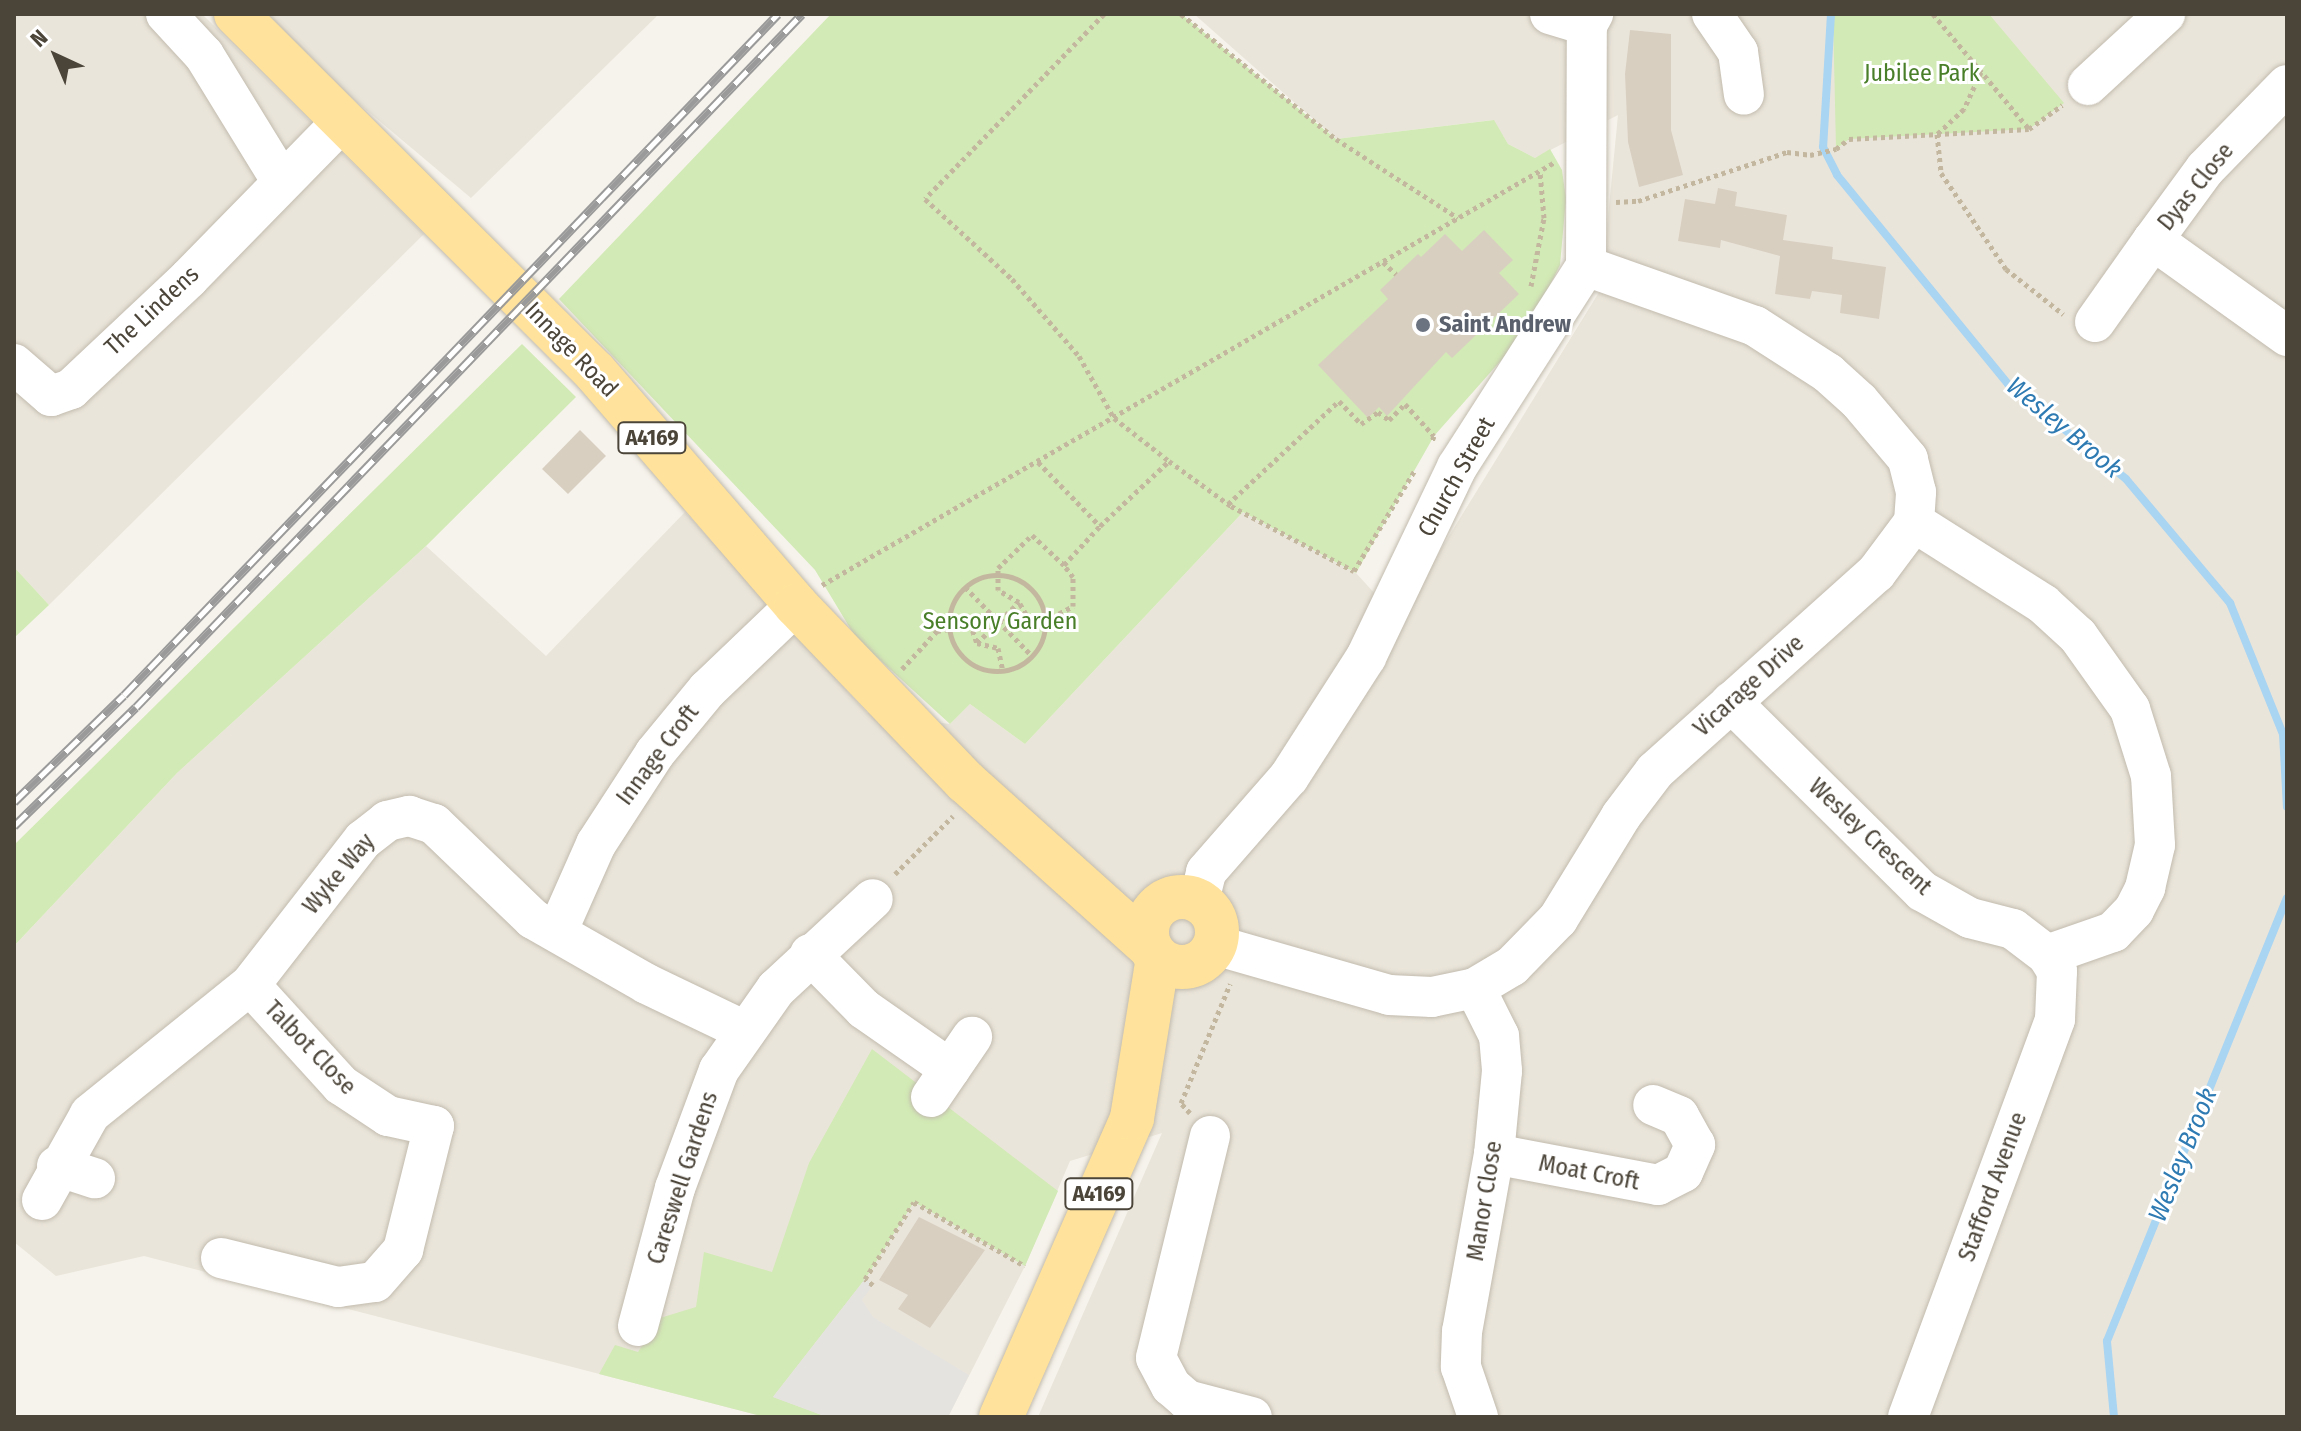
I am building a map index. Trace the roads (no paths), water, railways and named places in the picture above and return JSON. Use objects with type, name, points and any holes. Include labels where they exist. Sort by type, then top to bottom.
[{"type":"main road","name":"Innage Road","points":[[236,14],[595,372],[796,605],[978,792],[1064,866],[1166,928]]},
{"type":"main road","name":"A4169","points":[[1001,1417],[1132,1118],[1166,928],[1212,913],[1229,950]]},
{"type":"main road","points":[[1166,928],[1175,967],[1195,965],[1229,950]]},
{"type":"street","points":[[166,14],[204,55],[282,182]]},
{"type":"street","points":[[1712,14],[1738,52],[1744,95]]},
{"type":"street","points":[[2088,85],[2165,14]]},
{"type":"street","points":[[1577,18],[1587,143],[1586,266],[1755,326],[1828,373],[1859,401],[1908,459],[1916,492],[1914,522],[2001,573],[2078,636],[2110,674],[2144,743],[2156,823],[2145,888],[2113,932],[2047,955]]},
{"type":"street","name":"Dyas Close","points":[[2287,85],[2205,169],[2153,240],[2287,336]]},
{"type":"street","name":"The Lindens","points":[[14,364],[51,396],[71,389],[343,121]]},
{"type":"street","points":[[2095,322],[2153,240]]},
{"type":"street","name":"Church Street","points":[[1166,928],[1206,872],[1289,777],[1366,657],[1457,467],[1586,266]]},
{"type":"street","name":"Vicarage Drive","points":[[1229,950],[1389,995],[1432,997],[1475,988],[1512,966],[1558,919],[1621,816],[1655,771],[1876,573],[1914,522]]},
{"type":"street","name":"Innage Croft","points":[[557,932],[596,844],[655,753],[707,690],[796,605]]},
{"type":"street","name":"Wesley Crescent","points":[[1731,702],[1922,891],[1970,918],[2013,929],[2047,955]]},
{"type":"street","name":"Wyke Way","points":[[95,1178],[50,1183],[72,1138],[111,1093],[250,985],[363,840],[387,821],[409,816],[434,824],[510,900],[557,932],[647,984],[743,1030]]},
{"type":"street","name":"Careswell Gardens","points":[[655,1305],[701,1109],[743,1030],[810,954],[873,899]]},
{"type":"street","points":[[810,954],[864,1009],[951,1068]]},
{"type":"street","name":"Stafford Avenue","points":[[1908,1417],[2055,1019],[2057,971],[2047,955]]},
{"type":"street","name":"Talbot Close","points":[[221,1258],[353,1288],[385,1275],[403,1250],[434,1126],[388,1116],[362,1101],[322,1066],[250,985]]},
{"type":"street","name":"Manor Close","points":[[1475,988],[1499,1036],[1494,1154],[1462,1331],[1461,1367],[1478,1417]]},
{"type":"street","name":"Moat Croft","points":[[1494,1154],[1658,1185],[1683,1172],[1695,1145],[1679,1116],[1653,1105]]},
{"type":"street","points":[[1210,1136],[1156,1358],[1171,1386],[1187,1400],[1252,1417]]},
{"type":"waterway","name":"Wesley Brook","points":[[1831,14],[1823,147],[1837,175],[2008,384],[2126,479],[2230,603],[2283,734],[2287,807]]},
{"type":"waterway","name":"Wesley Brook","points":[[2114,1417],[2107,1341],[2287,898]]},
{"type":"railway","points":[[14,802],[124,695],[778,14]]},
{"type":"railway","points":[[14,826],[136,707],[802,14]]},
{"type":"place","name":"Saint Andrew","points":[[1423,325]]},
{"type":"park label","name":"Jubilee Park","points":[[1922,74]]},
{"type":"park label","name":"Sensory Garden","points":[[1000,622]]}]
